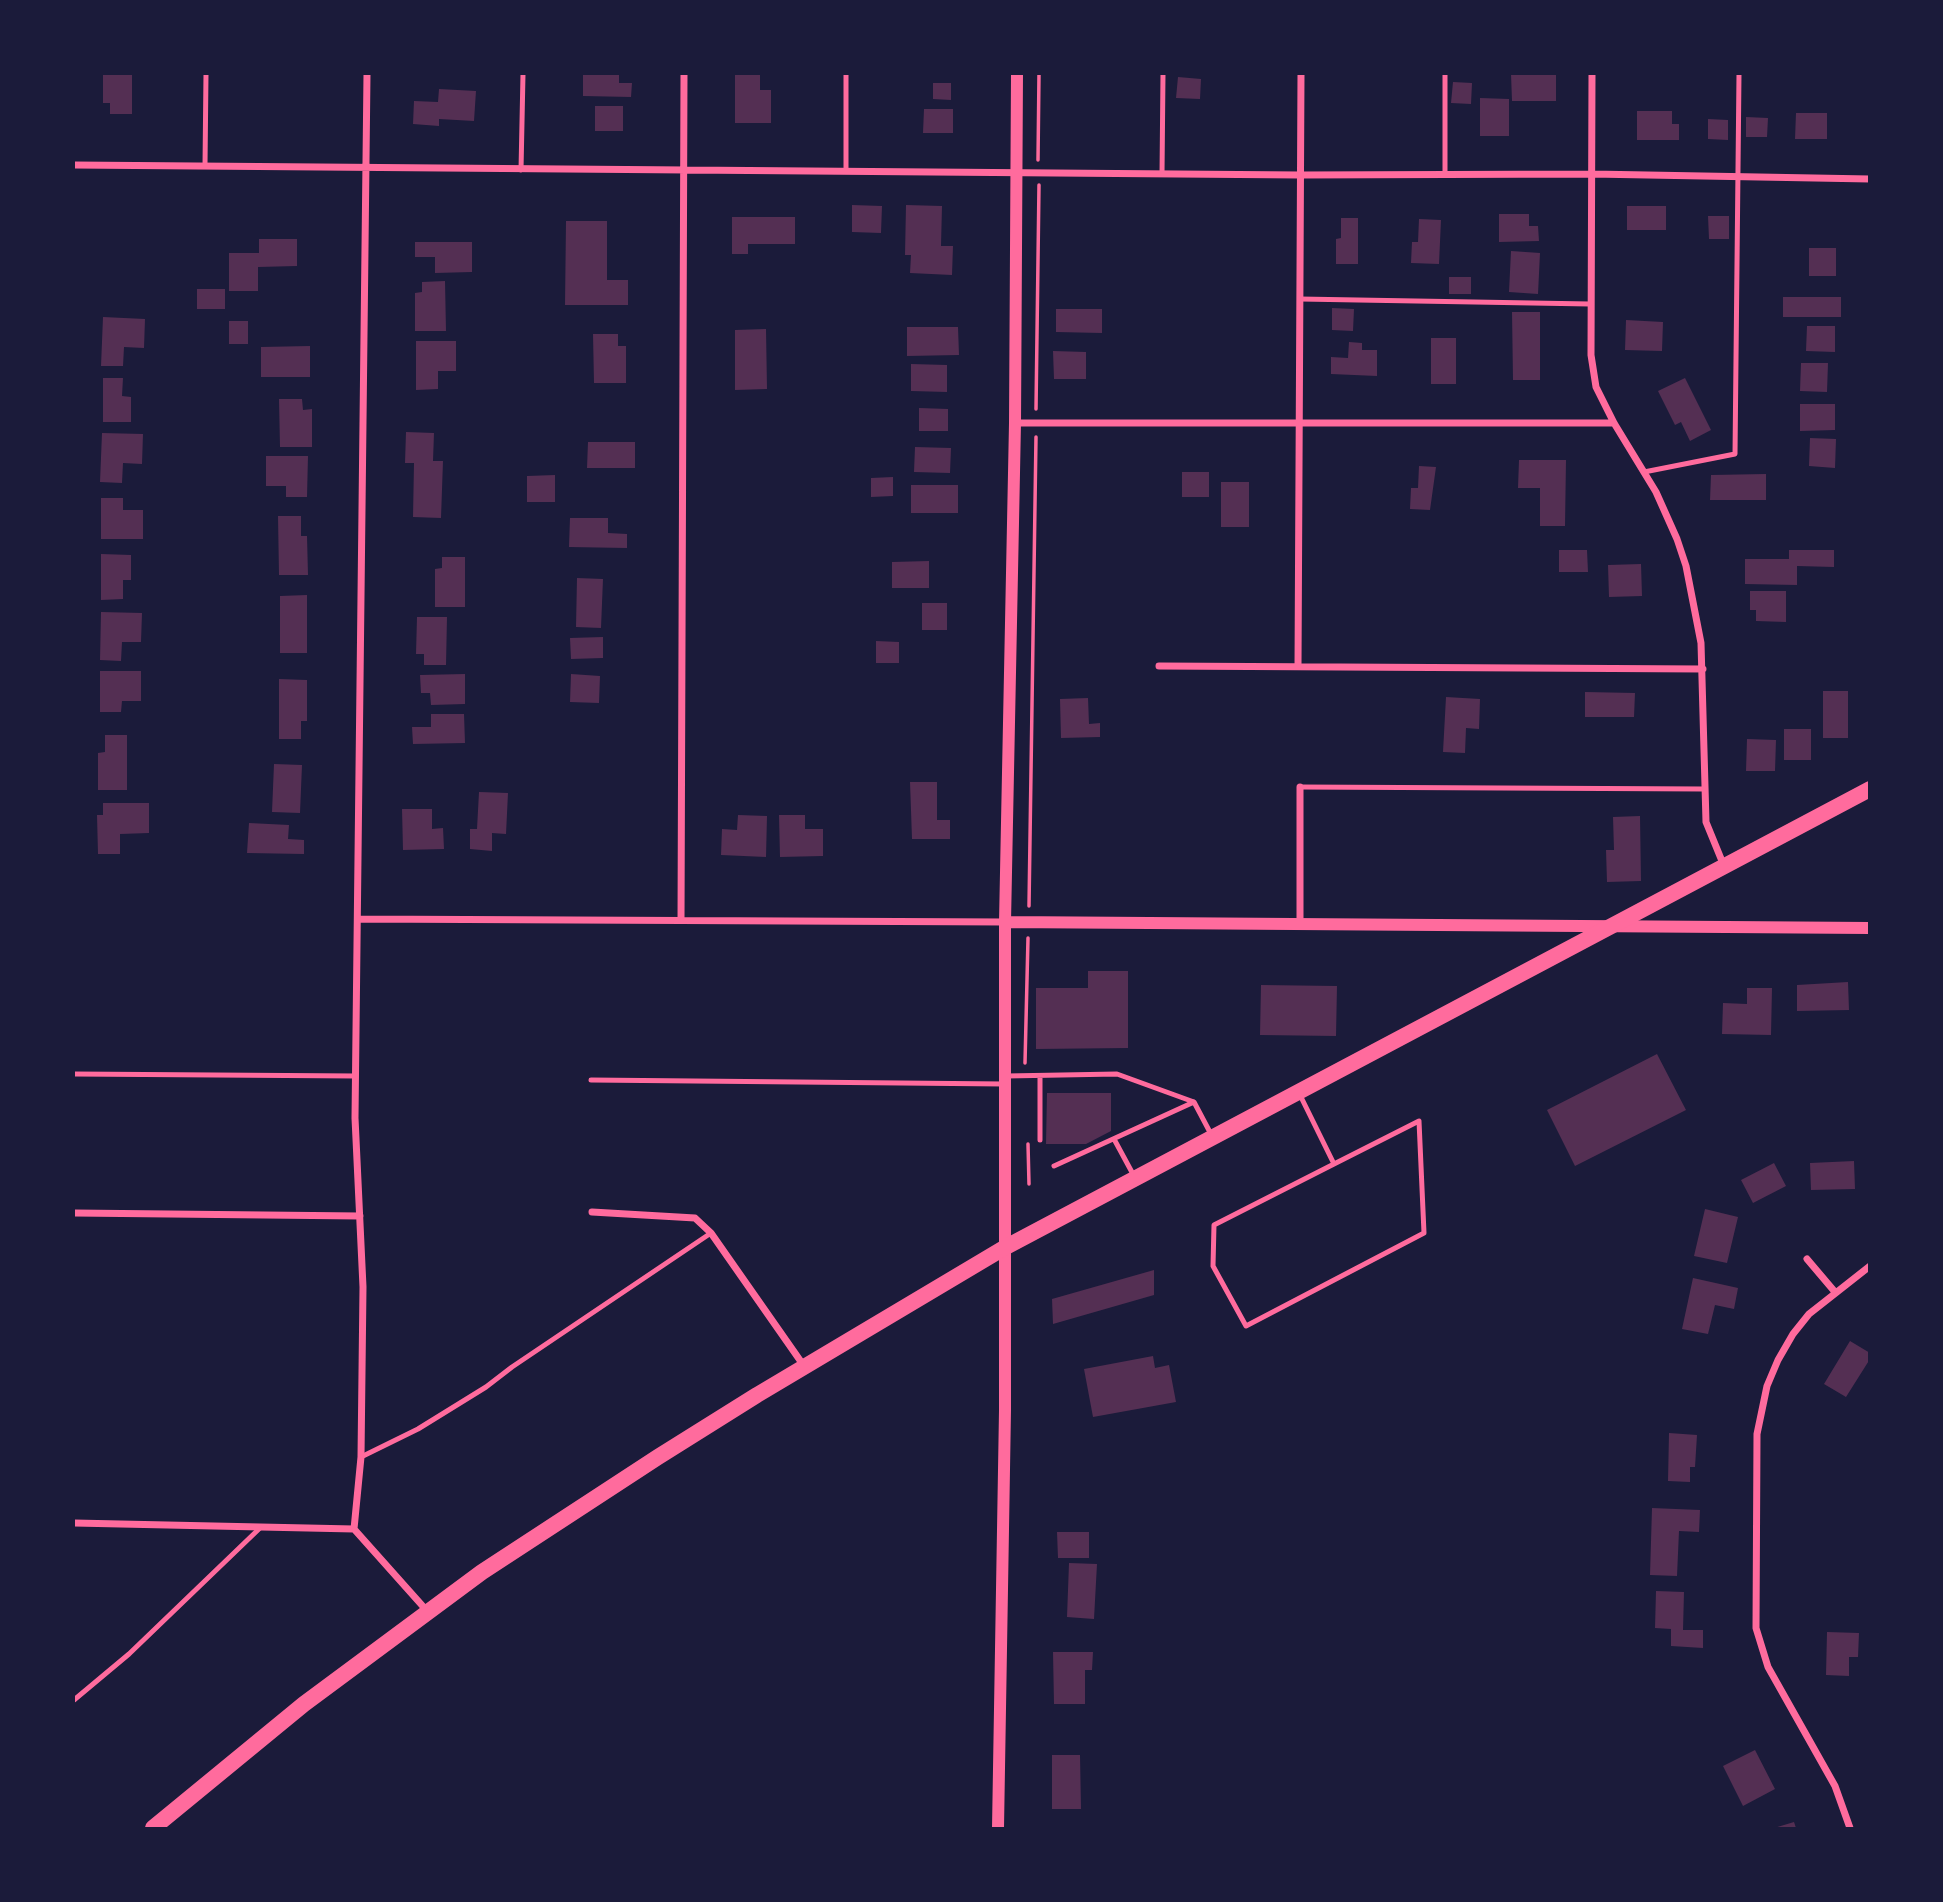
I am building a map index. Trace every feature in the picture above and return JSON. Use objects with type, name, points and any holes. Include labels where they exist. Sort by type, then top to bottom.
[{"type":"main road","points":[[153,1829],[304,1704],[428,1612],[569,1514],[804,1367],[1004,1248],[1870,789]]},
{"type":"street","points":[[366,74],[355,1118],[363,1287],[361,1457],[354,1528],[428,1612]]},
{"type":"street","points":[[681,920],[684,74]]},
{"type":"street","points":[[998,1829],[1005,1410],[1005,922],[1015,423],[1017,74]]},
{"type":"street","points":[[1298,666],[1301,74]]},
{"type":"street","points":[[1592,74],[1590,304],[1591,355],[1596,387],[1672,527],[1686,566],[1701,643],[1706,822],[1724,866]]},
{"type":"street","points":[[74,165],[1870,178]]},
{"type":"street","points":[[1015,423],[1614,424]]},
{"type":"street","points":[[1159,666],[1703,669]]},
{"type":"street","points":[[1300,787],[1300,923]]},
{"type":"street","points":[[358,919],[1870,928]]},
{"type":"street","points":[[592,1212],[695,1218],[712,1233],[804,1367]]},
{"type":"street","points":[[74,1213],[360,1216]]},
{"type":"street","points":[[1807,1259],[1835,1292]]},
{"type":"street","points":[[1850,1829],[1835,1786],[1768,1667],[1756,1628],[1758,1434],[1767,1386],[1793,1334],[1809,1314],[1870,1266]]},
{"type":"street","points":[[74,1523],[354,1528]]},
{"type":"lane","points":[[205,165],[206,74]]},
{"type":"lane","points":[[521,170],[523,74]]},
{"type":"lane","points":[[846,74],[846,170]]},
{"type":"lane","points":[[1162,174],[1163,74]]},
{"type":"lane","points":[[1445,74],[1445,174]]},
{"type":"lane","points":[[1644,472],[1735,454],[1739,74]]},
{"type":"lane","points":[[1300,299],[1590,304]]},
{"type":"lane","points":[[1300,787],[1704,789]]},
{"type":"lane","points":[[74,1074],[356,1076]]},
{"type":"lane","points":[[591,1080],[1006,1080],[1040,1076],[1116,1074],[1194,1102],[1213,1137]]},
{"type":"lane","points":[[1040,1076],[1040,1140]]},
{"type":"lane","points":[[1299,1092],[1334,1164]]},
{"type":"lane","points":[[1054,1166],[1194,1102]]},
{"type":"lane","points":[[1419,1121],[1424,1233],[1246,1326],[1213,1266],[1214,1225],[1334,1164],[1419,1121]]},
{"type":"lane","points":[[1114,1139],[1135,1178]]},
{"type":"lane","points":[[361,1457],[418,1429],[486,1387],[712,1233]]},
{"type":"lane","points":[[74,1700],[129,1654],[261,1527]]},
{"type":"path","points":[[1038,151],[1039,74]]},
{"type":"path","points":[[1030,888],[1039,193]]},
{"type":"building","points":[[103,74],[132,74],[132,114],[110,114],[110,103],[103,103]]},
{"type":"building","points":[[583,74],[619,74],[619,83],[632,83],[631,97],[583,96]]},
{"type":"building","points":[[735,74],[760,74],[760,90],[771,90],[771,123],[735,123]]},
{"type":"building","points":[[1511,74],[1556,74],[1556,101],[1512,101]]},
{"type":"building","points":[[1178,77],[1201,79],[1200,99],[1176,98]]},
{"type":"building","points":[[1453,82],[1472,83],[1471,104],[1451,103]]},
{"type":"building","points":[[933,83],[951,83],[951,100],[933,99]]},
{"type":"building","points":[[439,89],[476,91],[474,121],[439,119],[439,126],[413,124],[414,101],[438,102]]},
{"type":"building","points":[[1480,98],[1509,99],[1509,136],[1480,136]]},
{"type":"building","points":[[595,106],[623,106],[623,131],[595,131]]},
{"type":"building","points":[[924,109],[953,109],[953,133],[923,133]]},
{"type":"building","points":[[1637,111],[1672,111],[1672,124],[1679,124],[1679,140],[1637,140]]},
{"type":"building","points":[[1796,113],[1827,113],[1827,139],[1795,139]]},
{"type":"building","points":[[1746,117],[1768,118],[1767,137],[1746,137]]},
{"type":"building","points":[[1708,119],[1728,120],[1728,140],[1708,139]]},
{"type":"building","points":[[852,205],[882,206],[881,233],[852,232]]},
{"type":"building","points":[[906,205],[942,206],[941,246],[953,246],[952,275],[910,273],[911,255],[905,255]]},
{"type":"building","points":[[1627,206],[1666,206],[1666,230],[1627,230]]},
{"type":"building","points":[[1499,214],[1529,214],[1529,226],[1538,226],[1539,241],[1499,242]]},
{"type":"building","points":[[1708,216],[1729,216],[1729,239],[1709,239]]},
{"type":"building","points":[[732,217],[795,217],[795,244],[748,244],[748,254],[732,254]]},
{"type":"building","points":[[1341,218],[1358,218],[1358,264],[1336,264],[1336,239],[1341,238]]},
{"type":"building","points":[[1419,219],[1441,220],[1439,264],[1411,263],[1412,242],[1418,242]]},
{"type":"building","points":[[566,221],[607,221],[607,280],[628,280],[628,305],[565,305]]},
{"type":"building","points":[[259,239],[297,239],[297,266],[258,267],[258,291],[229,291],[229,253],[259,253]]},
{"type":"building","points":[[415,242],[472,242],[472,272],[435,273],[435,257],[415,257]]},
{"type":"building","points":[[1809,248],[1836,248],[1836,276],[1809,276]]},
{"type":"building","points":[[1511,251],[1540,253],[1538,294],[1509,292]]},
{"type":"building","points":[[1449,277],[1471,277],[1471,294],[1449,294]]},
{"type":"building","points":[[445,281],[446,331],[415,331],[415,293],[422,292],[422,282]]},
{"type":"building","points":[[197,289],[225,289],[225,309],[197,309]]},
{"type":"building","points":[[1783,297],[1841,297],[1841,317],[1783,317]]},
{"type":"building","points":[[1332,308],[1354,309],[1353,331],[1332,330]]},
{"type":"building","points":[[1056,309],[1102,309],[1102,333],[1056,332]]},
{"type":"building","points":[[1512,312],[1540,312],[1540,380],[1513,380]]},
{"type":"building","points":[[103,317],[145,319],[144,348],[124,347],[123,366],[101,366]]},
{"type":"building","points":[[1626,320],[1663,322],[1662,351],[1625,350]]},
{"type":"building","points":[[229,321],[248,321],[248,344],[229,344]]},
{"type":"building","points":[[1807,326],[1835,326],[1835,352],[1806,351]]},
{"type":"building","points":[[907,327],[958,327],[959,355],[907,356]]},
{"type":"building","points":[[766,329],[767,389],[735,390],[735,330]]},
{"type":"building","points":[[593,334],[618,334],[618,346],[626,346],[626,383],[594,383]]},
{"type":"building","points":[[1431,338],[1456,338],[1456,384],[1431,384]]},
{"type":"building","points":[[416,341],[456,341],[456,371],[438,371],[438,389],[416,390]]},
{"type":"building","points":[[1349,342],[1362,343],[1362,350],[1377,350],[1377,376],[1331,374],[1331,357],[1348,358]]},
{"type":"building","points":[[310,346],[310,377],[261,377],[261,347]]},
{"type":"building","points":[[1053,351],[1086,352],[1086,379],[1054,379]]},
{"type":"building","points":[[1801,363],[1828,363],[1827,392],[1800,391]]},
{"type":"building","points":[[911,364],[947,365],[947,392],[911,391]]},
{"type":"building","points":[[103,378],[123,378],[122,396],[131,397],[131,422],[103,422]]},
{"type":"building","points":[[1685,378],[1711,430],[1690,441],[1681,422],[1675,425],[1658,391]]},
{"type":"building","points":[[279,399],[302,399],[303,410],[312,409],[312,447],[280,447]]},
{"type":"building","points":[[1800,404],[1835,404],[1835,430],[1800,431]]},
{"type":"building","points":[[919,408],[948,409],[948,431],[919,431]]},
{"type":"building","points":[[406,432],[434,433],[433,461],[443,461],[441,518],[413,517],[414,463],[405,463]]},
{"type":"building","points":[[102,433],[143,434],[142,464],[123,463],[122,483],[100,482]]},
{"type":"building","points":[[1810,438],[1836,439],[1835,468],[1809,466]]},
{"type":"building","points":[[588,442],[635,442],[635,468],[587,468]]},
{"type":"building","points":[[915,447],[951,448],[950,473],[914,472]]},
{"type":"building","points":[[266,456],[308,456],[307,497],[286,497],[286,486],[266,486]]},
{"type":"building","points":[[1519,460],[1566,460],[1565,526],[1540,526],[1540,488],[1518,488]]},
{"type":"building","points":[[1419,466],[1436,467],[1430,510],[1410,509],[1411,488],[1418,488]]},
{"type":"building","points":[[1182,472],[1209,472],[1209,497],[1182,497]]},
{"type":"building","points":[[1766,474],[1766,500],[1710,500],[1711,475]]},
{"type":"building","points":[[555,475],[555,502],[527,502],[527,476]]},
{"type":"building","points":[[893,477],[893,496],[871,497],[871,478]]},
{"type":"building","points":[[1221,482],[1249,482],[1249,527],[1221,527]]},
{"type":"building","points":[[911,485],[958,485],[958,513],[911,513]]},
{"type":"building","points":[[101,498],[123,498],[123,510],[143,510],[143,539],[101,539]]},
{"type":"building","points":[[278,516],[301,516],[301,536],[307,536],[308,575],[279,575]]},
{"type":"building","points":[[570,518],[608,518],[608,533],[627,534],[627,548],[569,547]]},
{"type":"building","points":[[1559,550],[1587,550],[1588,572],[1559,572]]},
{"type":"building","points":[[1789,550],[1834,550],[1834,567],[1797,566],[1797,585],[1745,584],[1745,559],[1789,559]]},
{"type":"building","points":[[101,554],[131,555],[131,580],[123,580],[123,599],[101,600]]},
{"type":"building","points":[[442,557],[465,557],[465,607],[435,607],[435,569],[442,568]]},
{"type":"building","points":[[929,561],[929,588],[892,588],[892,562]]},
{"type":"building","points":[[1641,564],[1642,596],[1609,597],[1608,565]]},
{"type":"building","points":[[577,578],[603,579],[601,628],[576,627]]},
{"type":"building","points":[[1750,591],[1786,591],[1786,622],[1756,621],[1756,610],[1750,610]]},
{"type":"building","points":[[307,595],[307,653],[280,653],[280,596]]},
{"type":"building","points":[[922,603],[947,603],[947,630],[922,630]]},
{"type":"building","points":[[101,612],[142,613],[141,642],[122,642],[121,661],[100,660]]},
{"type":"building","points":[[417,617],[447,617],[446,665],[424,665],[424,654],[416,654]]},
{"type":"building","points":[[603,637],[603,658],[571,659],[570,638]]},
{"type":"building","points":[[876,641],[899,642],[899,663],[876,663]]},
{"type":"building","points":[[100,671],[141,671],[141,701],[122,701],[121,712],[100,712]]},
{"type":"building","points":[[465,674],[465,704],[431,705],[430,693],[421,693],[420,675]]},
{"type":"building","points":[[571,674],[600,676],[599,703],[570,702]]},
{"type":"building","points":[[279,679],[307,680],[307,721],[301,721],[301,739],[279,739]]},
{"type":"building","points":[[1823,691],[1848,691],[1848,738],[1823,738]]},
{"type":"building","points":[[1585,692],[1635,693],[1634,717],[1585,717]]},
{"type":"building","points":[[1446,697],[1480,699],[1479,729],[1466,728],[1465,753],[1443,752]]},
{"type":"building","points":[[1088,698],[1089,724],[1100,723],[1100,737],[1061,738],[1060,699]]},
{"type":"building","points":[[431,714],[464,714],[465,743],[413,744],[412,727],[431,727]]},
{"type":"building","points":[[1784,729],[1811,729],[1811,760],[1784,760]]},
{"type":"building","points":[[105,735],[127,735],[127,790],[98,790],[98,753],[105,752]]},
{"type":"building","points":[[1747,739],[1776,740],[1775,771],[1746,771]]},
{"type":"building","points":[[274,764],[302,765],[300,813],[272,812]]},
{"type":"building","points":[[910,782],[937,782],[937,820],[950,820],[950,839],[912,839]]},
{"type":"building","points":[[479,792],[508,793],[506,834],[492,833],[492,851],[470,849],[470,829],[477,829]]},
{"type":"building","points":[[103,803],[149,803],[149,833],[120,834],[120,854],[98,854],[97,815],[103,815]]},
{"type":"building","points":[[402,809],[432,809],[432,829],[443,828],[444,849],[403,850]]},
{"type":"building","points":[[738,815],[767,816],[766,857],[721,855],[722,829],[737,830]]},
{"type":"building","points":[[779,815],[805,815],[805,829],[823,829],[823,856],[780,857]]},
{"type":"building","points":[[1640,816],[1641,881],[1607,882],[1606,850],[1614,850],[1613,817]]},
{"type":"building","points":[[249,823],[289,825],[288,839],[304,840],[304,854],[247,853]]},
{"type":"building","points":[[1088,971],[1128,971],[1128,1048],[1036,1049],[1036,988],[1088,988]]},
{"type":"building","points":[[1848,982],[1849,1010],[1797,1011],[1797,985]]},
{"type":"building","points":[[1261,985],[1337,986],[1336,1036],[1260,1035]]},
{"type":"building","points":[[1747,988],[1772,988],[1771,1035],[1722,1034],[1723,1003],[1747,1004]]},
{"type":"building","points":[[1657,1054],[1686,1110],[1575,1166],[1547,1110]]},
{"type":"building","points":[[1047,1093],[1111,1093],[1111,1131],[1086,1144],[1046,1144]]},
{"type":"building","points":[[1854,1161],[1855,1189],[1811,1190],[1810,1163]]},
{"type":"building","points":[[1774,1163],[1786,1186],[1753,1203],[1741,1180]]},
{"type":"building","points":[[1705,1209],[1738,1217],[1727,1263],[1694,1256]]},
{"type":"building","points":[[1154,1270],[1154,1295],[1053,1324],[1052,1299]]},
{"type":"building","points":[[1693,1278],[1738,1288],[1734,1309],[1715,1305],[1708,1334],[1682,1329]]},
{"type":"building","points":[[1850,1341],[1870,1353],[1870,1359],[1846,1397],[1824,1384]]},
{"type":"building","points":[[1153,1356],[1155,1368],[1169,1365],[1176,1402],[1093,1417],[1084,1369]]},
{"type":"building","points":[[1669,1433],[1697,1435],[1695,1467],[1690,1467],[1690,1482],[1668,1481]]},
{"type":"building","points":[[1652,1508],[1700,1510],[1699,1532],[1679,1531],[1677,1576],[1650,1575]]},
{"type":"building","points":[[1057,1532],[1089,1532],[1089,1558],[1058,1558]]},
{"type":"building","points":[[1069,1563],[1097,1564],[1094,1619],[1067,1617]]},
{"type":"building","points":[[1656,1591],[1684,1592],[1683,1630],[1703,1630],[1703,1648],[1671,1646],[1671,1629],[1655,1628]]},
{"type":"building","points":[[1827,1632],[1859,1633],[1858,1657],[1849,1657],[1849,1676],[1826,1675]]},
{"type":"building","points":[[1053,1652],[1093,1652],[1092,1670],[1085,1670],[1085,1704],[1054,1704]]},
{"type":"building","points":[[1755,1750],[1775,1789],[1743,1806],[1723,1766]]},
{"type":"building","points":[[1052,1755],[1080,1755],[1081,1809],[1052,1809]]},
{"type":"building","points":[[1794,1822],[1796,1828],[1774,1828]]}]
